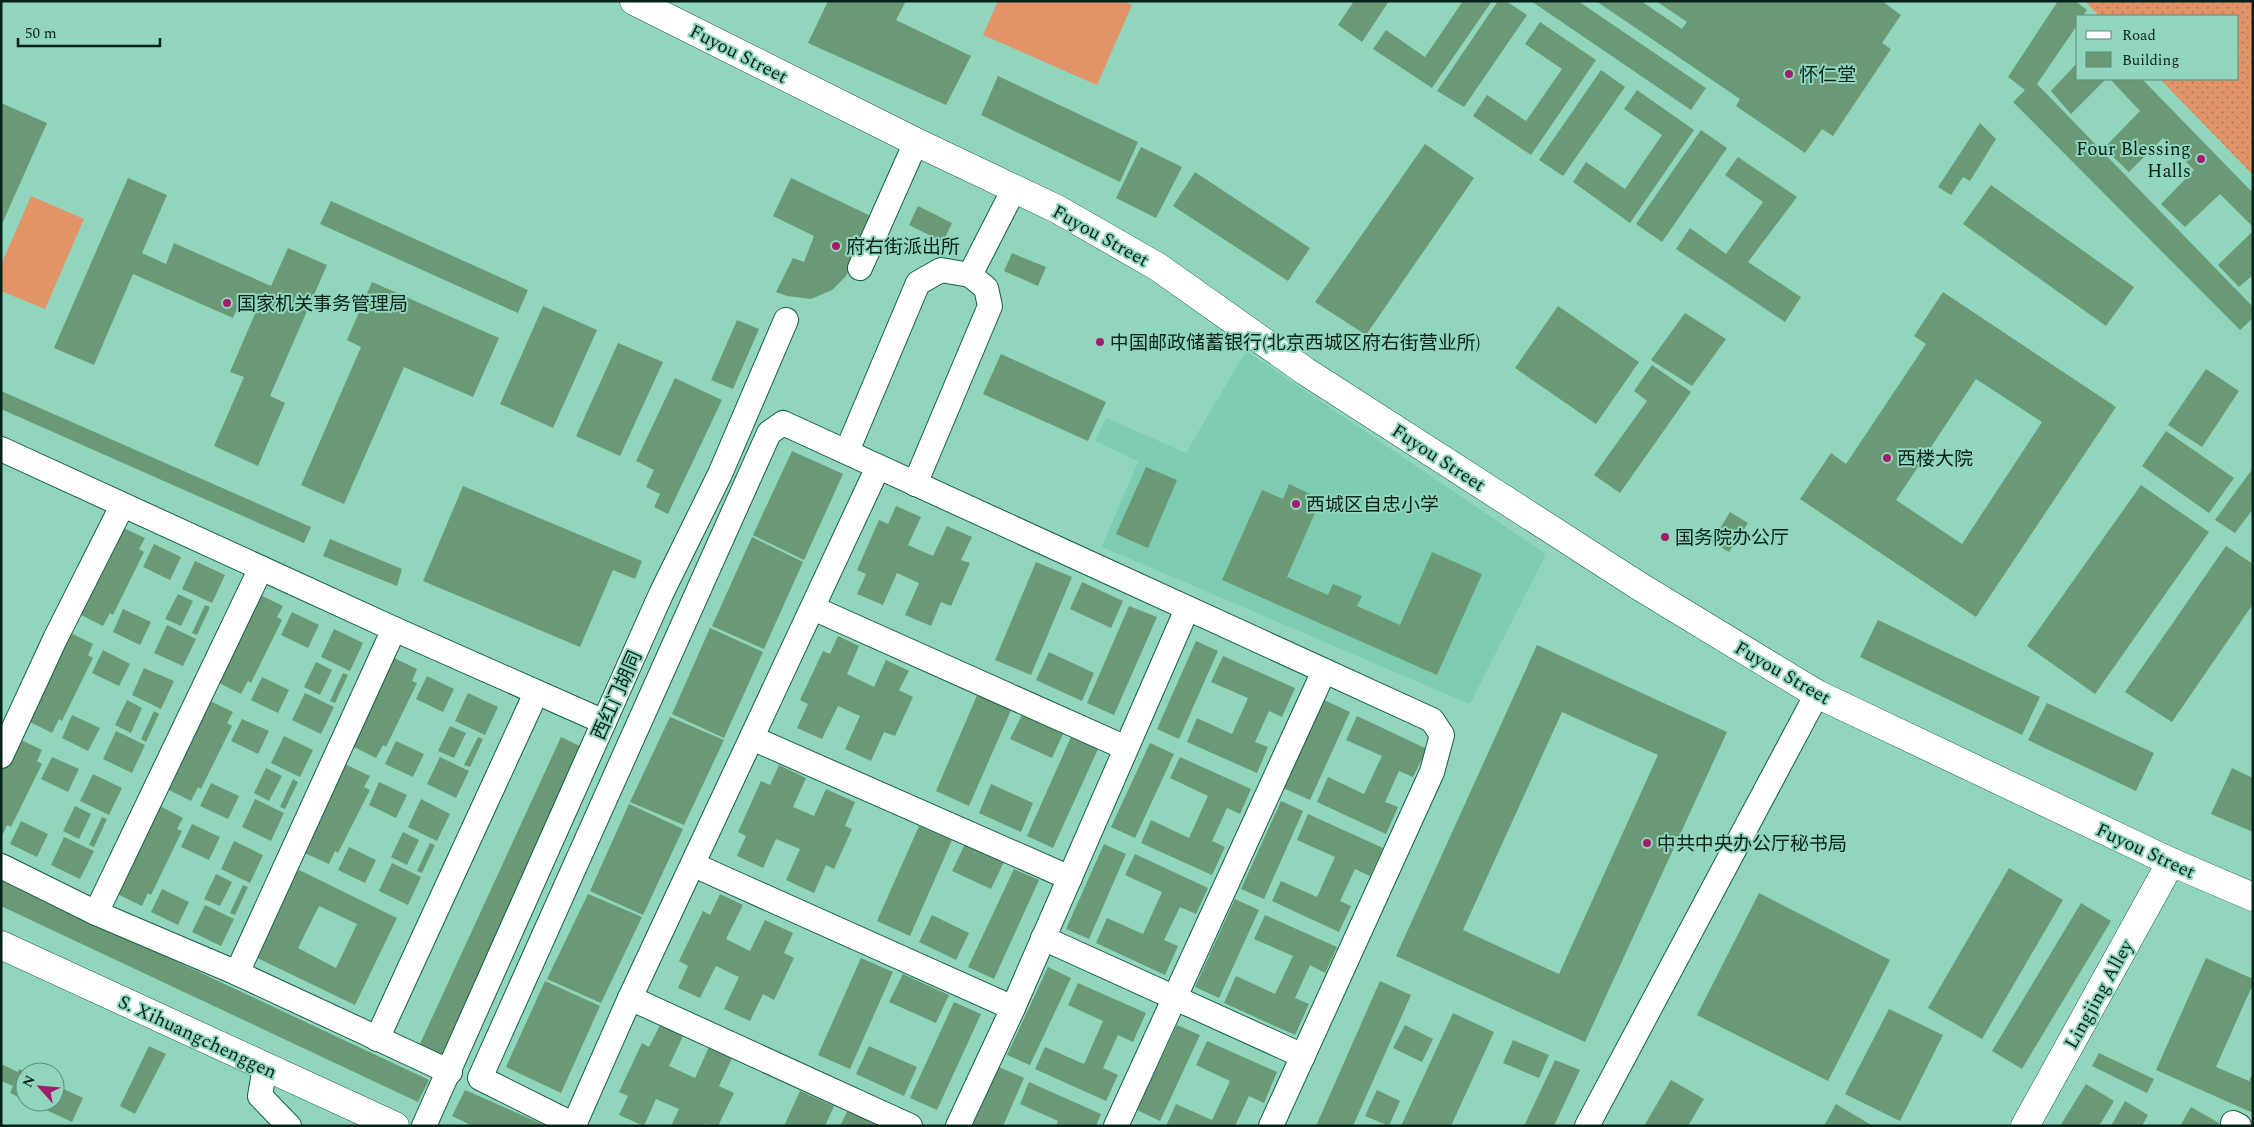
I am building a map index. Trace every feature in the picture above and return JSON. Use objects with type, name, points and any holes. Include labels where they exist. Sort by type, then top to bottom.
[{"type":"main road","name":"Fuyou Street","points":[[634,1],[916,142],[1057,209],[1158,267],[1305,371],[1639,586],[1817,694],[2171,862],[2253,897]]},
{"type":"main road","name":"Lingjing Alley","points":[[2025,1126],[2171,862]]},
{"type":"main road","name":"S. Xihuangchenggen","points":[[1,945],[395,1126]]},
{"type":"street","points":[[860,268],[916,142]]},
{"type":"street","points":[[970,275],[1014,188]]},
{"type":"street","points":[[847,451],[918,283],[941,270],[970,275],[986,288],[990,306],[915,484]]},
{"type":"street","name":"西红门胡同","points":[[424,1126],[450,1072],[661,594],[720,474],[786,320]]},
{"type":"street","points":[[878,467],[694,865],[630,998],[575,1125],[480,1078],[768,433],[783,423],[1432,720],[1442,735],[1432,772],[1271,1126]]},
{"type":"street","points":[[1,449],[122,506],[604,722]]},
{"type":"street","points":[[1,756],[55,640],[122,506]]},
{"type":"street","points":[[96,913],[261,568]]},
{"type":"street","points":[[813,608],[1126,748]]},
{"type":"street","points":[[958,1126],[1070,878],[1187,609]]},
{"type":"street","points":[[237,974],[394,629]]},
{"type":"street","points":[[1116,1126],[1324,671]]},
{"type":"street","points":[[377,1039],[536,693]]},
{"type":"street","points":[[1587,1126],[1817,694]]},
{"type":"street","points":[[752,738],[1070,878]]},
{"type":"street","points":[[694,865],[1012,1008]]},
{"type":"street","points":[[1,866],[96,913],[237,974],[450,1072]]},
{"type":"street","points":[[1043,938],[1303,1056]]},
{"type":"street","points":[[630,998],[910,1126]]},
{"type":"street","points":[[265,1067],[260,1096],[289,1126]]},
{"type":"shaded area","points":[[998,1],[1123,1],[1132,5],[1097,85],[983,35]]},
{"type":"shaded area","points":[[2085,1],[2253,1],[2253,175],[2161,80],[2239,80],[2239,15],[2098,15]]},
{"type":"shaded area","points":[[31,196],[84,219],[45,309],[1,291],[1,265]]},
{"type":"shaded area","name":"西城区自忠小学","points":[[1246,351],[1546,554],[1470,704],[1102,547],[1138,461],[1095,441],[1106,418],[1186,453]]},
{"type":"building","points":[[828,1],[906,1],[896,20],[971,56],[946,105],[808,43]]},
{"type":"building","points":[[1354,1],[1389,1],[1362,42],[1338,25]]},
{"type":"building","points":[[1463,1],[1492,1],[1432,88],[1373,49],[1386,30],[1425,57]]},
{"type":"building","points":[[1498,1],[1506,1],[1527,15],[1464,107],[1437,91]]},
{"type":"building","points":[[1531,1],[1578,1],[1706,88],[1691,110]]},
{"type":"building","name":"怀仁堂","points":[[1596,1],[1641,1],[1682,29],[1687,22],[1656,1],[1882,1],[1901,15],[1882,43],[1891,49],[1833,136],[1822,129],[1805,153],[1736,106],[1740,99]]},
{"type":"building","points":[[2058,1],[2075,1],[2087,10],[2084,15],[2076,15],[2076,27],[2037,84],[2253,307],[2253,318],[2240,330],[2013,102],[2025,90],[2008,77]]},
{"type":"building","points":[[1540,22],[1596,60],[1531,155],[1473,116],[1487,95],[1526,121],[1562,69],[1525,44]]},
{"type":"building","name":"Four Blessing Halls","points":[[2076,64],[2076,80],[2105,80],[2071,114],[2051,91]]},
{"type":"building","points":[[1601,70],[1625,87],[1563,176],[1539,160]]},
{"type":"building","points":[[998,76],[1138,142],[1120,182],[981,115]]},
{"type":"building","name":"Four Blessing Halls","points":[[2111,80],[2143,80],[2253,193],[2253,227],[2220,194],[2185,227],[2161,204],[2194,170],[2163,138],[2129,172],[2104,148],[2140,111]]},
{"type":"building","points":[[1637,90],[1694,130],[1630,223],[1573,182],[1586,162],[1625,189],[1662,135],[1624,109]]},
{"type":"building","points":[[1,103],[47,123],[1,226]]},
{"type":"building","points":[[1980,123],[1996,139],[1970,181],[1963,177],[1951,195],[1938,187]]},
{"type":"building","points":[[1701,130],[1727,148],[1662,242],[1636,224]]},
{"type":"building","points":[[1425,144],[1474,178],[1366,335],[1315,302]]},
{"type":"building","points":[[1141,147],[1182,167],[1156,218],[1116,198]]},
{"type":"building","points":[[1738,157],[1797,197],[1748,262],[1801,297],[1785,322],[1676,249],[1690,228],[1726,254],[1763,202],[1725,175]]},
{"type":"building","points":[[1195,172],[1310,248],[1288,281],[1173,206]]},
{"type":"building","points":[[128,178],[167,195],[142,253],[166,264],[174,243],[271,286],[288,248],[327,265],[270,396],[285,403],[258,466],[214,446],[244,377],[230,372],[257,309],[240,302],[233,318],[133,274],[94,365],[54,348]]},
{"type":"building","name":"府右街派出所","points":[[791,178],[875,218],[846,276],[832,290],[811,299],[787,296],[776,292],[793,258],[804,262],[814,236],[773,216]]},
{"type":"building","points":[[1991,185],[2134,287],[2106,326],[1963,224]]},
{"type":"building","points":[[331,201],[528,290],[518,313],[320,224]]},
{"type":"building","points":[[918,206],[952,223],[943,242],[909,225]]},
{"type":"building","points":[[2253,231],[2253,275],[2239,287],[2218,265]]},
{"type":"building","points":[[1012,253],[1046,267],[1038,286],[1004,271]]},
{"type":"building","points":[[372,282],[499,338],[473,397],[404,367],[344,504],[301,485],[361,347],[347,340]]},
{"type":"building","name":"西楼大院","points":[[1943,292],[2116,407],[1976,617],[1800,499],[1831,453],[1846,464],[1926,344],[1914,336]],"holes":[[[1976,379],[2042,422],[1962,544],[1896,500]]]},
{"type":"building","points":[[543,306],[597,330],[553,428],[500,404]]},
{"type":"building","points":[[1558,306],[1639,362],[1596,424],[1515,368]]},
{"type":"building","points":[[1685,313],[1726,339],[1692,386],[1651,360]]},
{"type":"building","points":[[737,320],[759,329],[733,389],[711,380]]},
{"type":"building","points":[[618,343],[663,362],[620,456],[576,436]]},
{"type":"building","points":[[1001,354],[1106,402],[1088,441],[983,394]]},
{"type":"building","points":[[1652,365],[1691,392],[1620,493],[1594,475],[1647,401],[1634,391]]},
{"type":"building","points":[[2206,369],[2239,391],[2202,447],[2168,425]]},
{"type":"building","points":[[675,378],[722,400],[668,514],[654,507],[660,494],[646,487],[654,470],[636,461]]},
{"type":"building","points":[[1,391],[311,527],[304,543],[1,409]]},
{"type":"building","points":[[2166,431],[2234,478],[2209,513],[2142,466]]},
{"type":"building","points":[[792,451],[843,474],[804,560],[753,535]]},
{"type":"building","points":[[1146,467],[1177,480],[1148,548],[1116,534]]},
{"type":"building","points":[[2253,468],[2253,509],[2235,533],[2215,520]]},
{"type":"building","points":[[1289,484],[1321,499],[1287,577],[1328,595],[1333,584],[1362,596],[1357,606],[1400,625],[1432,552],[1482,574],[1437,675],[1222,580],[1262,490],[1283,499]]},
{"type":"building","points":[[2141,485],[2209,532],[2095,694],[2027,646]]},
{"type":"building","points":[[463,486],[642,561],[635,579],[613,570],[580,647],[423,581]]},
{"type":"building","points":[[896,506],[921,517],[908,545],[933,556],[947,526],[972,537],[961,560],[970,563],[951,606],[941,602],[931,626],[905,615],[919,583],[897,573],[883,605],[857,594],[866,574],[857,570],[879,520],[888,524]]},
{"type":"building","points":[[1730,512],[1748,523],[1729,552],[1712,542]]},
{"type":"building","points":[[117,525],[145,538],[139,549],[144,552],[113,615],[110,613],[103,626],[75,612]]},
{"type":"building","points":[[752,537],[803,562],[764,649],[712,626]]},
{"type":"building","points":[[330,539],[402,569],[397,586],[323,556]]},
{"type":"building","points":[[154,544],[181,557],[170,580],[143,567]]},
{"type":"building","points":[[2226,546],[2253,564],[2253,604],[2172,722],[2125,692]]},
{"type":"building","points":[[195,561],[225,575],[212,603],[182,589]]},
{"type":"building","points":[[1036,562],[1072,577],[1031,675],[995,660]]},
{"type":"building","points":[[1082,582],[1123,601],[1111,628],[1070,609]]},
{"type":"building","points":[[256,593],[283,606],[277,617],[282,620],[251,683],[248,681],[241,694],[213,680]]},
{"type":"building","points":[[178,594],[193,601],[181,626],[165,619]]},
{"type":"building","points":[[205,605],[210,607],[197,635],[192,633]]},
{"type":"building","points":[[1129,606],[1157,617],[1114,715],[1087,703]]},
{"type":"building","points":[[123,609],[151,622],[140,645],[113,632]]},
{"type":"building","points":[[292,612],[319,625],[308,648],[281,635]]},
{"type":"building","points":[[1878,620],[2040,697],[2022,735],[1860,657]]},
{"type":"building","points":[[167,625],[196,639],[183,666],[154,653]]},
{"type":"building","points":[[710,628],[763,652],[724,738],[672,714]]},
{"type":"building","points":[[334,629],[363,643],[350,671],[321,657]]},
{"type":"building","points":[[67,631],[93,644],[88,655],[93,658],[62,721],[59,719],[52,733],[24,719]]},
{"type":"building","points":[[838,636],[859,646],[847,674],[874,687],[886,660],[909,671],[899,690],[913,697],[895,736],[884,732],[871,761],[845,749],[860,716],[838,706],[822,739],[797,728],[808,704],[800,700],[823,651],[830,654]]},
{"type":"building","points":[[1196,641],[1218,651],[1179,739],[1157,729]]},
{"type":"building","name":"中共中央办公厅秘书局","points":[[1537,645],[1727,732],[1585,1042],[1396,956]],"holes":[[[1562,712],[1658,755],[1559,974],[1463,930]]]},
{"type":"building","points":[[103,650],[130,664],[119,686],[92,673]]},
{"type":"building","points":[[1049,652],[1094,673],[1082,701],[1036,680]]},
{"type":"building","points":[[390,656],[417,669],[412,681],[417,683],[386,747],[383,745],[376,758],[348,744]]},
{"type":"building","points":[[1223,656],[1295,688],[1282,717],[1269,711],[1255,742],[1268,747],[1257,773],[1187,742],[1197,718],[1232,734],[1248,698],[1211,682]]},
{"type":"building","points":[[316,662],[332,670],[320,695],[304,687]]},
{"type":"building","points":[[144,668],[174,681],[161,709],[132,695]]},
{"type":"building","points":[[343,673],[348,675],[335,703],[330,701]]},
{"type":"building","points":[[427,676],[454,689],[443,712],[416,699]]},
{"type":"building","points":[[262,677],[289,690],[278,713],[251,700]]},
{"type":"building","points":[[305,693],[334,707],[321,734],[292,720]]},
{"type":"building","points":[[468,693],[498,707],[485,735],[455,721]]},
{"type":"building","points":[[978,693],[1012,708],[969,806],[936,791]]},
{"type":"building","points":[[206,699],[233,712],[227,723],[232,726],[201,789],[198,787],[191,801],[163,787]]},
{"type":"building","points":[[127,700],[142,708],[131,733],[115,725]]},
{"type":"building","points":[[1324,700],[1350,712],[1310,800],[1283,788]]},
{"type":"building","points":[[2047,703],[2154,753],[2136,791],[2028,740]]},
{"type":"building","points":[[154,711],[159,714],[146,742],[141,739]]},
{"type":"building","points":[[1023,713],[1064,732],[1052,758],[1010,739]]},
{"type":"building","points":[[72,715],[100,728],[88,751],[62,738]]},
{"type":"building","points":[[1357,716],[1427,749],[1413,777],[1399,771],[1385,802],[1398,807],[1386,834],[1317,802],[1328,777],[1364,794],[1382,756],[1346,740]]},
{"type":"building","points":[[670,717],[724,740],[684,825],[630,802]]},
{"type":"building","points":[[242,719],[269,731],[258,754],[231,741]]},
{"type":"building","points":[[450,726],[466,733],[454,758],[438,751]]},
{"type":"building","points":[[116,731],[145,745],[132,773],[103,759]]},
{"type":"building","points":[[284,736],[313,750],[300,777],[271,763]]},
{"type":"building","points":[[15,737],[42,750],[37,761],[42,764],[11,827],[7,825],[1,838],[1,765]]},
{"type":"building","points":[[478,737],[483,739],[470,767],[464,765]]},
{"type":"building","points":[[561,737],[584,748],[442,1057],[419,1046]]},
{"type":"building","points":[[1071,737],[1098,749],[1053,848],[1027,836]]},
{"type":"building","points":[[396,741],[424,754],[413,777],[385,764]]},
{"type":"building","points":[[1150,743],[1174,754],[1135,838],[1111,827]]},
{"type":"building","points":[[52,757],[79,769],[68,792],[41,779]]},
{"type":"building","points":[[440,757],[469,771],[456,798],[427,784]]},
{"type":"building","points":[[1180,757],[1251,789],[1240,814],[1227,808],[1212,841],[1225,847],[1212,875],[1141,843],[1151,820],[1189,838],[1208,796],[1170,778]]},
{"type":"building","points":[[343,763],[370,776],[364,787],[370,790],[338,853],[335,851],[329,864],[300,851]]},
{"type":"building","points":[[779,765],[806,778],[793,807],[814,816],[826,789],[855,802],[845,826],[852,829],[834,869],[826,865],[814,893],[786,880],[800,849],[776,839],[763,868],[737,856],[746,836],[738,832],[761,781],[770,785]]},
{"type":"building","points":[[266,768],[282,776],[269,801],[254,793]]},
{"type":"building","points":[[2232,768],[2253,778],[2253,832],[2211,814]]},
{"type":"building","points":[[93,774],[122,788],[109,815],[80,801]]},
{"type":"building","points":[[293,779],[298,782],[285,809],[280,807]]},
{"type":"building","points":[[379,782],[407,795],[396,818],[369,805]]},
{"type":"building","points":[[211,783],[239,796],[228,819],[200,806]]},
{"type":"building","points":[[991,784],[1033,803],[1021,832],[979,813]]},
{"type":"building","points":[[255,799],[284,813],[271,841],[242,827]]},
{"type":"building","points":[[421,799],[450,814],[437,841],[408,827]]},
{"type":"building","points":[[1281,801],[1303,811],[1264,899],[1241,889]]},
{"type":"building","points":[[156,804],[183,818],[177,829],[182,831],[151,895],[148,893],[142,906],[113,892]]},
{"type":"building","points":[[629,804],[683,829],[643,915],[590,891]]},
{"type":"building","points":[[75,806],[91,814],[79,839],[63,831]]},
{"type":"building","points":[[1308,814],[1383,848],[1370,876],[1355,869],[1340,901],[1351,906],[1339,932],[1272,901],[1281,881],[1317,897],[1335,857],[1297,840]]},
{"type":"building","points":[[102,817],[107,819],[94,847],[89,845]]},
{"type":"building","points":[[21,821],[48,834],[37,857],[10,844]]},
{"type":"building","points":[[192,824],[220,837],[209,860],[181,847]]},
{"type":"building","points":[[919,826],[952,840],[910,936],[877,921]]},
{"type":"building","points":[[403,832],[419,840],[407,865],[391,857]]},
{"type":"building","points":[[64,837],[94,851],[80,879],[51,865]]},
{"type":"building","points":[[234,841],[263,855],[250,883],[221,869]]},
{"type":"building","points":[[430,843],[435,845],[422,873],[417,871]]},
{"type":"building","points":[[965,844],[1004,862],[991,889],[952,871]]},
{"type":"building","points":[[1104,844],[1126,854],[1089,939],[1066,929]]},
{"type":"building","points":[[349,847],[376,860],[365,883],[338,870]]},
{"type":"building","points":[[1135,854],[1208,888],[1196,914],[1180,907],[1164,940],[1178,946],[1165,975],[1096,943],[1107,918],[1143,934],[1162,892],[1125,875]]},
{"type":"building","points":[[392,863],[421,877],[408,905],[379,891]]},
{"type":"building","points":[[293,867],[397,918],[355,1005],[251,955]],"holes":[[[319,906],[357,924],[336,968],[298,948]]]},
{"type":"building","points":[[2009,868],[2063,900],[1982,1039],[1928,1008]]},
{"type":"building","points":[[1014,869],[1039,880],[994,979],[968,967]]},
{"type":"building","points":[[216,874],[232,882],[220,906],[204,899]]},
{"type":"building","points":[[1,879],[429,1080],[418,1102],[1,906]]},
{"type":"building","points":[[243,885],[248,887],[235,915],[230,913]]},
{"type":"building","points":[[162,889],[189,902],[178,925],[151,912]]},
{"type":"building","points":[[1759,893],[1890,960],[1828,1081],[1697,1015]]},
{"type":"building","points":[[588,894],[642,917],[601,1003],[547,979]]},
{"type":"building","points":[[720,894],[743,905],[726,939],[750,951],[765,920],[793,933],[784,953],[794,958],[774,1000],[763,994],[750,1021],[724,1009],[739,977],[716,966],[700,998],[678,988],[688,966],[679,961],[703,911],[710,915]]},
{"type":"building","points":[[1235,899],[1259,910],[1219,998],[1195,987]]},
{"type":"building","points":[[2081,903],[2111,921],[2022,1069],[1992,1051]]},
{"type":"building","points":[[205,905],[234,919],[221,946],[192,932]]},
{"type":"building","points":[[932,915],[969,933],[956,960],[919,942]]},
{"type":"building","points":[[1265,915],[1337,947],[1325,973],[1310,965],[1295,998],[1309,1004],[1295,1035],[1224,1003],[1236,976],[1275,994],[1293,956],[1254,939]]},
{"type":"building","points":[[861,958],[893,972],[850,1069],[818,1055]]},
{"type":"building","points":[[2206,958],[2253,979],[2253,984],[2216,1067],[2249,1081],[2253,1072],[2253,1113],[2156,1070]]},
{"type":"building","points":[[1048,967],[1071,978],[1030,1065],[1007,1055]]},
{"type":"building","points":[[903,974],[949,995],[936,1023],[889,1002]]},
{"type":"building","points":[[545,981],[600,1006],[561,1093],[506,1067]]},
{"type":"building","points":[[1380,981],[1411,995],[1353,1126],[1316,1126]]},
{"type":"building","points":[[1078,983],[1146,1013],[1133,1042],[1118,1035],[1103,1068],[1118,1075],[1106,1101],[1035,1069],[1045,1047],[1084,1064],[1103,1021],[1068,1005]]},
{"type":"building","points":[[954,1002],[981,1014],[937,1110],[910,1098]]},
{"type":"building","points":[[1889,1009],[1943,1035],[1900,1121],[1845,1094]]},
{"type":"building","points":[[1453,1013],[1494,1032],[1451,1126],[1401,1126]]},
{"type":"building","points":[[660,1025],[683,1036],[669,1066],[695,1078],[709,1047],[732,1058],[719,1086],[734,1093],[718,1126],[705,1124],[704,1126],[671,1126],[679,1109],[656,1099],[644,1126],[619,1115],[628,1096],[619,1092],[642,1043],[649,1047]]},
{"type":"building","points":[[1177,1025],[1200,1035],[1160,1121],[1137,1110]]},
{"type":"building","points":[[1405,1025],[1433,1039],[1422,1062],[1393,1048]]},
{"type":"building","points":[[1513,1040],[1549,1055],[1539,1078],[1503,1063]]},
{"type":"building","points":[[1207,1041],[1277,1072],[1264,1103],[1249,1096],[1235,1126],[1166,1126],[1176,1104],[1212,1120],[1230,1081],[1196,1065]]},
{"type":"building","points":[[149,1046],[166,1054],[135,1114],[120,1106]]},
{"type":"building","points":[[869,1046],[917,1067],[904,1096],[856,1074]]},
{"type":"building","points":[[2099,1053],[2154,1079],[2147,1093],[2092,1066]]},
{"type":"building","points":[[1555,1060],[1580,1070],[1554,1126],[1524,1126]]},
{"type":"building","points":[[1,1064],[15,1071],[15,1095],[10,1093],[13,1086],[1,1081]]},
{"type":"building","points":[[999,1067],[1024,1078],[1003,1126],[972,1126]]},
{"type":"building","points":[[1671,1080],[1704,1099],[1688,1126],[1644,1126]]},
{"type":"building","points":[[1029,1082],[1101,1114],[1096,1126],[1056,1126],[1058,1121],[1020,1104]]},
{"type":"building","points":[[2086,1084],[2114,1101],[2099,1126],[2060,1126]]},
{"type":"building","points":[[65,1090],[83,1098],[72,1122],[50,1112],[65,1112]]},
{"type":"building","points":[[465,1090],[547,1126],[473,1126],[452,1116]]},
{"type":"building","points":[[1377,1090],[1400,1101],[1389,1126],[1365,1116]]},
{"type":"building","points":[[800,1091],[834,1106],[825,1126],[784,1126]]},
{"type":"building","points":[[2125,1101],[2148,1115],[2142,1126],[2111,1126]]},
{"type":"building","points":[[1836,1104],[1873,1126],[1824,1126]]},
{"type":"building","points":[[2191,1107],[2219,1123],[2218,1126],[2180,1126]]},
{"type":"building","points":[[848,1110],[879,1126],[840,1126]]},
{"type":"place","name":"怀仁堂","points":[[1789,74]]},
{"type":"place","name":"Four Blessing Halls","points":[[2201,159]]},
{"type":"place","name":"府右街派出所","points":[[836,246]]},
{"type":"place","name":"国家机关事务管理局","points":[[227,303]]},
{"type":"place","name":"中国邮政储蓄银行(北京西城区府右街营业所)","points":[[1100,342]]},
{"type":"place","name":"西楼大院","points":[[1887,458]]},
{"type":"place","name":"西城区自忠小学","points":[[1296,504]]},
{"type":"place","name":"国务院办公厅","points":[[1665,537]]},
{"type":"place","name":"中共中央办公厅秘书局","points":[[1647,843]]}]
